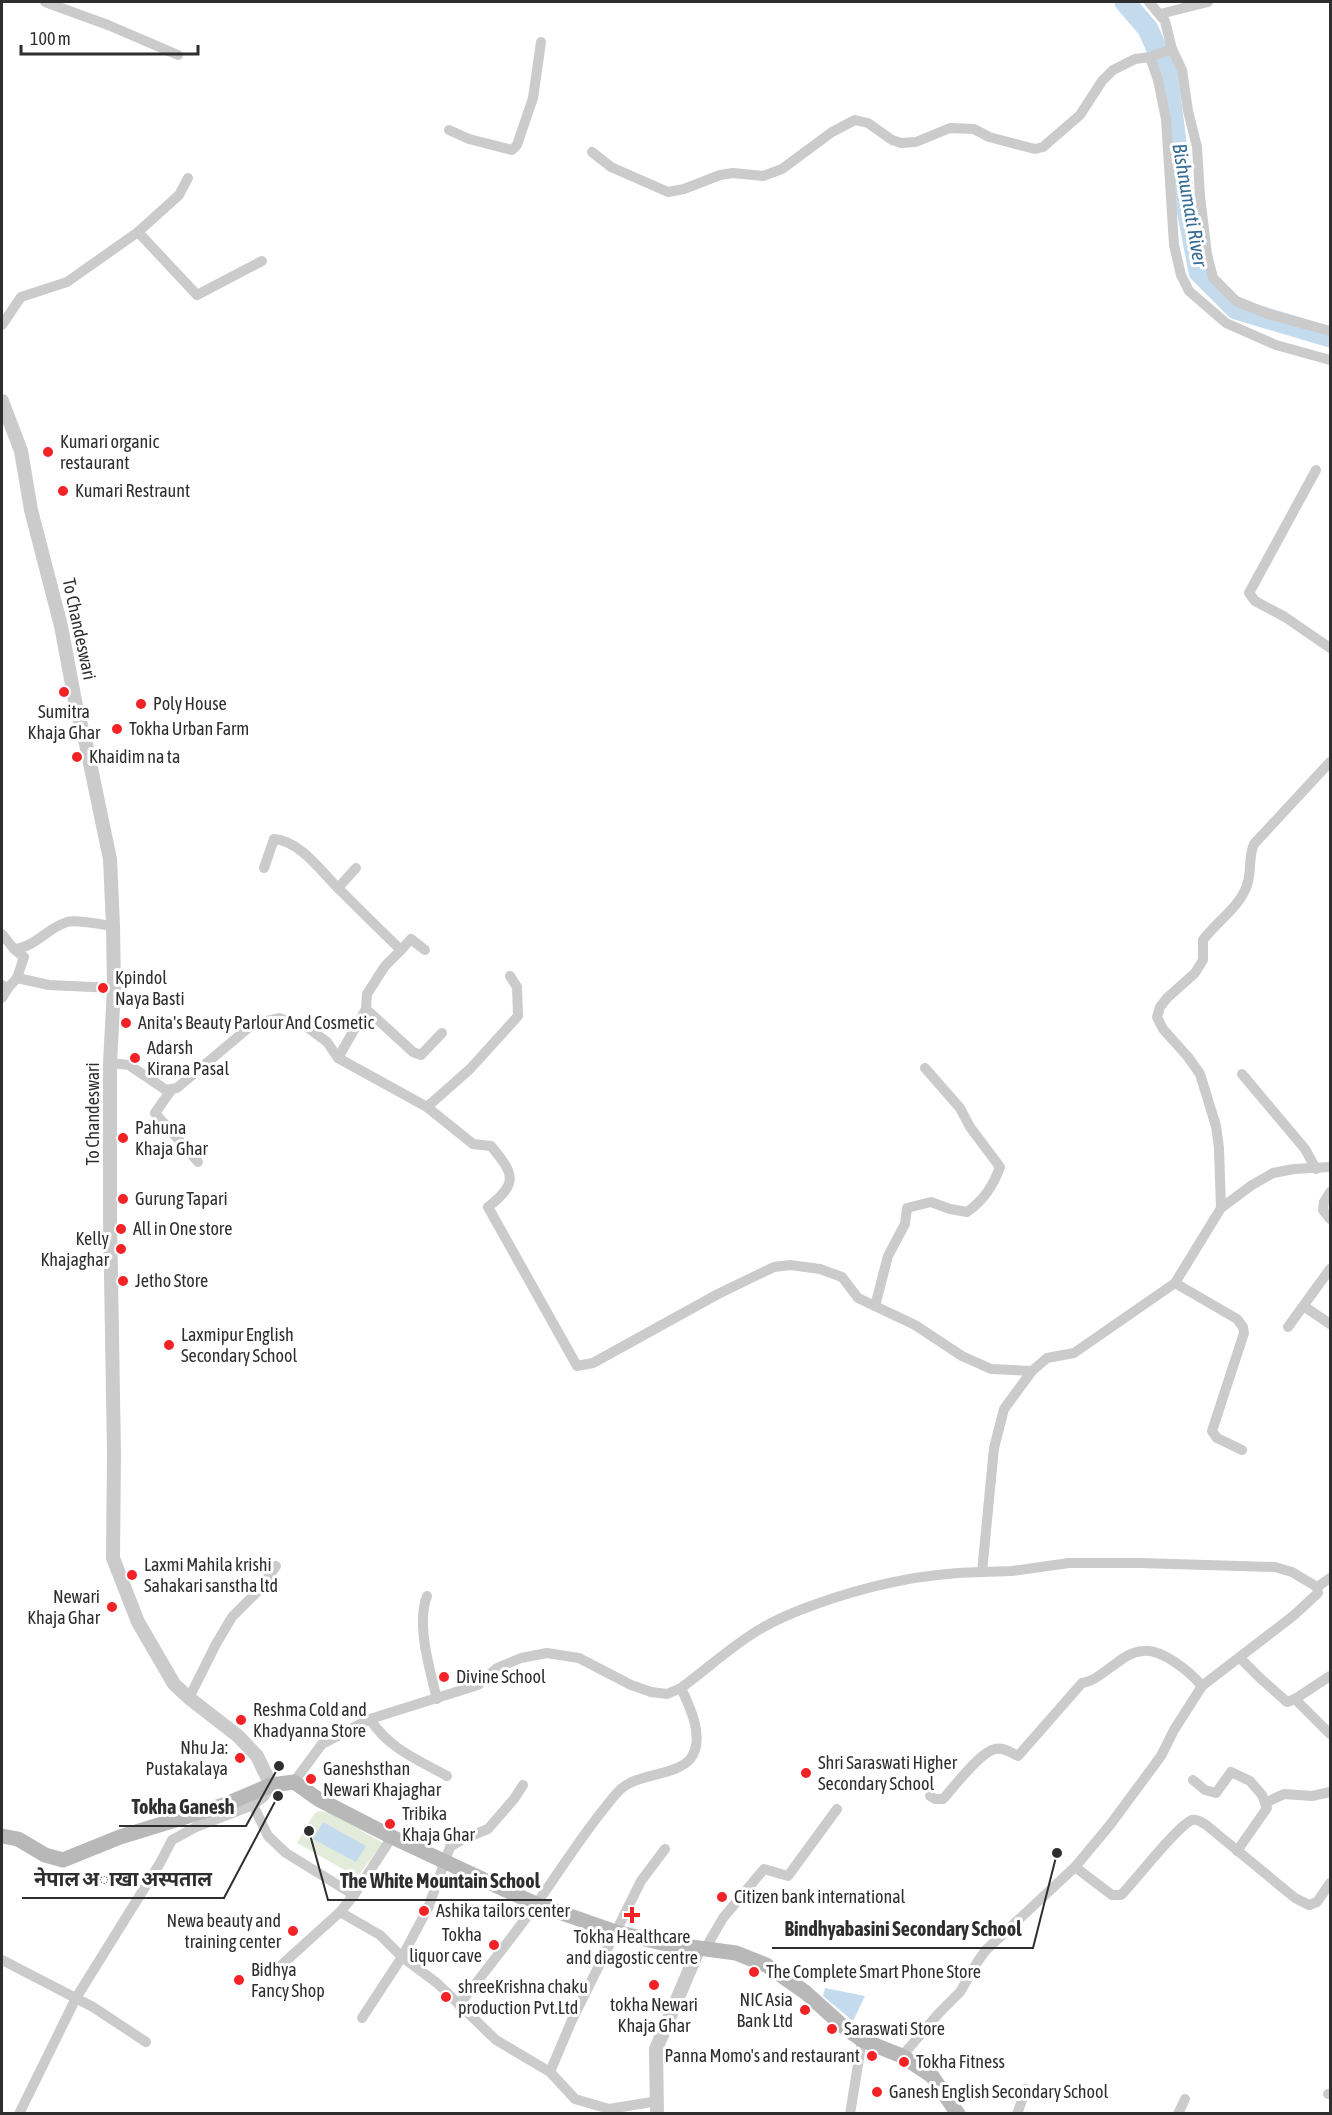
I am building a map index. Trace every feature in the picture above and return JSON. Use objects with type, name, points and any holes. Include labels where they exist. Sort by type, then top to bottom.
[{"type":"main road","points":[[2,1836],[18,1839],[45,1855],[63,1860],[120,1837],[224,1805],[271,1785],[294,1782],[318,1799],[536,1904],[616,1932],[662,1943],[736,1953],[766,1965],[805,1992],[862,2040],[902,2056],[932,2076],[958,2114]]},
{"type":"street","points":[[45,2],[108,25],[178,55]]},
{"type":"street","points":[[1149,2],[1165,21],[1168,50],[1182,70],[1188,111],[1197,147],[1207,254],[1213,278],[1236,301],[1268,314],[1330,331]]},
{"type":"street","points":[[1160,14],[1208,2]]},
{"type":"street","points":[[449,130],[469,139],[512,150],[517,145],[533,98],[541,42]]},
{"type":"street","points":[[592,152],[611,167],[668,192],[684,189],[720,175],[733,173],[763,176],[782,169],[831,132],[855,120],[867,123],[892,140],[901,143],[916,142],[950,128],[974,129],[989,137],[1035,149],[1043,147],[1080,115],[1102,81],[1113,70],[1135,59],[1150,57],[1168,50]]},
{"type":"street","points":[[1150,57],[1158,80],[1166,119],[1174,244],[1181,275],[1189,291],[1226,323],[1276,345],[1330,360]]},
{"type":"street","points":[[2,325],[21,297],[67,282],[138,232],[179,195],[188,178]]},
{"type":"street","points":[[138,232],[197,295],[262,261]]},
{"type":"street","name":"To Chandeswari","points":[[2,400],[21,451],[31,510],[61,626],[110,859],[114,988],[110,1063],[113,1558],[138,1622],[174,1684],[238,1736],[257,1756],[271,1785]]},
{"type":"street","points":[[1316,470],[1249,593],[1255,601],[1285,616],[1330,648]]},
{"type":"street","points":[[1221,1208],[1220,1148],[1216,1126],[1200,1074],[1163,1029],[1157,1017],[1160,1007],[1167,998],[1195,973],[1203,960],[1203,940],[1233,907],[1247,886],[1249,853],[1254,844],[1330,762]]},
{"type":"street","points":[[264,868],[272,844],[277,838],[305,854],[401,950]]},
{"type":"street","points":[[338,888],[356,868]]},
{"type":"street","points":[[14,949],[26,948],[68,921],[113,926]]},
{"type":"street","points":[[2,934],[24,957],[17,978],[5,987],[2,998]]},
{"type":"street","points":[[338,1058],[366,1009],[367,994],[385,966],[411,939],[425,950]]},
{"type":"street","points":[[427,1107],[471,1069],[518,1016],[517,987],[510,976]]},
{"type":"street","points":[[17,978],[49,985],[114,988]]},
{"type":"street","points":[[366,1009],[413,1052],[421,1055],[442,1033]]},
{"type":"street","points":[[110,1063],[129,1065],[166,1090],[172,1089],[177,1088],[253,1024],[279,1018],[307,1027],[327,1042],[338,1058],[427,1107],[473,1144],[490,1146],[505,1164],[510,1175],[510,1185],[501,1197],[488,1207],[577,1366],[593,1364],[718,1294],[774,1267],[790,1265],[820,1269],[842,1277],[858,1298],[915,1325],[962,1356],[991,1369],[1032,1371]]},
{"type":"street","points":[[875,1306],[888,1256],[905,1224],[907,1208],[931,1202],[967,1212],[980,1203],[994,1182],[1000,1167],[970,1127],[960,1108],[926,1068]]},
{"type":"street","points":[[1242,1074],[1305,1149],[1316,1168]]},
{"type":"street","points":[[172,1089],[155,1113],[198,1162]]},
{"type":"street","points":[[982,1572],[994,1448],[1004,1409],[1032,1371],[1047,1358],[1074,1353],[1175,1283],[1221,1208],[1252,1185],[1273,1173],[1294,1169],[1330,1170]]},
{"type":"street","points":[[1330,1192],[1324,1202],[1323,1210],[1330,1219]]},
{"type":"street","points":[[1288,1327],[1330,1269]]},
{"type":"street","points":[[1175,1283],[1237,1319],[1243,1327],[1244,1333],[1212,1431],[1217,1438],[1242,1450]]},
{"type":"street","points":[[1305,1306],[1330,1324]]},
{"type":"street","points":[[294,1782],[322,1744],[370,1719],[478,1685],[497,1668],[521,1658],[547,1653],[579,1658],[631,1685],[651,1692],[668,1694],[681,1688],[761,1628],[831,1598],[883,1583],[954,1572],[1012,1572],[1069,1563],[1140,1563],[1269,1566],[1292,1572],[1317,1587],[1318,1593],[1309,1602],[1202,1686],[1174,1730],[1161,1756],[1110,1825],[1075,1867],[986,1950],[960,1992],[902,2056]]},
{"type":"street","points":[[189,1698],[232,1617],[259,1590],[276,1566]]},
{"type":"street","points":[[1317,1587],[1330,1578]]},
{"type":"street","points":[[427,1596],[423,1607],[426,1654],[437,1699]]},
{"type":"street","points":[[930,1796],[943,1799],[982,1757],[994,1749],[1004,1749],[1018,1756],[1082,1683],[1092,1682],[1129,1654],[1146,1650],[1165,1656],[1191,1674],[1202,1686]]},
{"type":"street","points":[[1240,1658],[1287,1702],[1330,1676]]},
{"type":"street","points":[[459,2005],[621,1788],[640,1778],[683,1764],[690,1759],[697,1737],[691,1710],[681,1688]]},
{"type":"street","points":[[1295,1699],[1330,1734]]},
{"type":"street","points":[[370,1719],[379,1733],[392,1745],[447,1776]]},
{"type":"street","points":[[1193,1780],[1205,1790],[1216,1792],[1232,1772],[1250,1781],[1262,1795],[1267,1808],[1237,1851]]},
{"type":"street","points":[[19,2114],[76,1998],[172,1840],[196,1827],[253,1805],[264,1797],[271,1785]]},
{"type":"street","points":[[362,2018],[402,1957],[428,1908],[450,1847],[488,1829],[523,1785]]},
{"type":"street","points":[[1265,1803],[1284,1794],[1312,1796],[1330,1792]]},
{"type":"street","points":[[253,1805],[268,1836],[286,1853],[354,1895]]},
{"type":"street","points":[[340,1912],[380,1935],[402,1957],[437,1983],[496,2040],[550,2072],[575,2099],[608,2111],[658,2107],[656,2049],[702,1948],[723,1918],[764,1869],[788,1876],[837,1809]]},
{"type":"street","points":[[1075,1867],[1112,1895],[1121,1895],[1178,1830],[1191,1820],[1196,1820],[1205,1824],[1288,1892],[1309,1905],[1317,1902],[1330,1883]]},
{"type":"street","points":[[277,1969],[340,1912],[354,1895],[392,1836]]},
{"type":"street","points":[[550,2072],[572,2020],[640,1881],[665,1850]]},
{"type":"street","points":[[2,1960],[76,1998],[146,2042]]},
{"type":"street","points":[[850,2114],[862,2040]]},
{"type":"street","points":[[1017,2114],[1026,2089]]},
{"type":"street","points":[[1178,2114],[1185,2099]]},
{"type":"green space","points":[[319,1811],[331,1813],[383,1843],[357,1877],[297,1843],[314,1814]]},
{"type":"water","points":[[323,1822],[366,1846],[356,1862],[313,1839]]},
{"type":"water","points":[[825,1988],[865,1996],[853,2021],[823,1996]]},
{"type":"waterway","name":"Bishnumati River","points":[[1125,2],[1148,29],[1167,72],[1180,173],[1199,272],[1236,309],[1330,337]]},
{"type":"place","name":"Kumari organic restaurant","points":[[48,452]]},
{"type":"place","name":"Kumari Restraunt","points":[[63,491]]},
{"type":"place","name":"Sumitra Khaja Ghar","points":[[64,692]]},
{"type":"place","name":"Poly House","points":[[141,704]]},
{"type":"place","name":"Tokha Urban Farm","points":[[117,729]]},
{"type":"place","name":"Khaidim na ta","points":[[77,757]]},
{"type":"place","name":"Kpindol Naya Basti","points":[[103,988]]},
{"type":"place","name":"Anita's Beauty Parlour And Cosmetic","points":[[126,1023]]},
{"type":"place","name":"Adarsh Kirana Pasal","points":[[135,1058]]},
{"type":"place","name":"Pahuna Khaja Ghar","points":[[123,1138]]},
{"type":"place","name":"Gurung Tapari","points":[[123,1199]]},
{"type":"place","name":"All in One store","points":[[121,1229]]},
{"type":"place","name":"Kelly Khajaghar","points":[[121,1249]]},
{"type":"place","name":"Jetho Store","points":[[123,1281]]},
{"type":"place","name":"Laxmipur English Secondary School","points":[[169,1345]]},
{"type":"place","name":"Laxmi Mahila krishi Sahakari sanstha ltd","points":[[132,1575]]},
{"type":"place","name":"Newari Khaja Ghar","points":[[112,1607]]},
{"type":"place","name":"Divine School","points":[[444,1677]]},
{"type":"place","name":"Reshma Cold and Khadyanna Store","points":[[241,1720]]},
{"type":"place","name":"Nhu Ja: Pustakalaya","points":[[240,1758]]},
{"type":"place","name":"Tokha Ganesh","points":[[279,1766]]},
{"type":"place","name":"Shri Saraswati Higher Secondary School","points":[[806,1773]]},
{"type":"place","name":"Ganeshsthan Newari Khajaghar","points":[[311,1779]]},
{"type":"place","name":"नेपाल अाखा अस्पताल","points":[[278,1796]]},
{"type":"place","name":"Tribika Khaja Ghar","points":[[390,1824]]},
{"type":"place","name":"The White Mountain School","points":[[309,1831]]},
{"type":"place","name":"Bindhyabasini Secondary School","points":[[1057,1853]]},
{"type":"place","name":"Citizen bank international","points":[[722,1897]]},
{"type":"place","name":"Ashika tailors center","points":[[424,1911]]},
{"type":"place","name":"Tokha Healthcare and diagostic centre","points":[[632,1915]]},
{"type":"place","name":"Newa beauty and training center","points":[[293,1931]]},
{"type":"place","name":"Tokha liquor cave","points":[[494,1945]]},
{"type":"place","name":"The Complete Smart Phone Store","points":[[754,1972]]},
{"type":"place","name":"Bidhya Fancy Shop","points":[[239,1980]]},
{"type":"place","name":"tokha Newari Khaja Ghar","points":[[654,1985]]},
{"type":"place","name":"shreeKrishna chaku production Pvt.Ltd","points":[[446,1997]]},
{"type":"place","name":"NIC Asia Bank Ltd","points":[[805,2010]]},
{"type":"place","name":"Saraswati Store","points":[[832,2029]]},
{"type":"place","name":"Panna Momo's and restaurant","points":[[872,2056]]},
{"type":"place","name":"Tokha Fitness","points":[[904,2062]]},
{"type":"place","name":"Ganesh English Secondary School","points":[[877,2092]]}]
